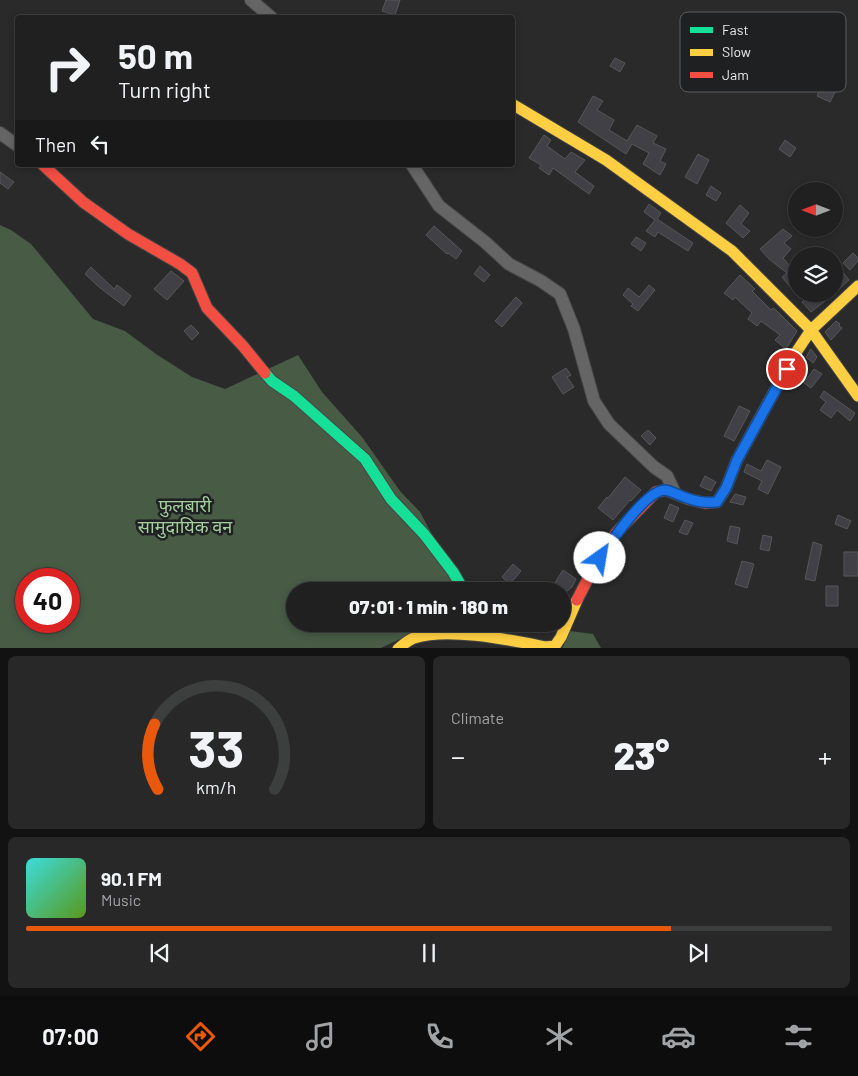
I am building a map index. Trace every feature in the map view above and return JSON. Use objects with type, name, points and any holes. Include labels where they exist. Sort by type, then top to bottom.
[{"type":"street","points":[[251,0],[268,15]]},
{"type":"street","points":[[515,106],[606,160],[732,251],[811,330],[858,396]]},
{"type":"street","points":[[0,133],[15,144]]},
{"type":"street","points":[[45,167],[82,202],[128,234],[192,273],[207,308],[243,346],[272,382],[294,396],[365,459],[391,499],[424,534],[459,582]]},
{"type":"street","points":[[413,167],[439,206],[485,242],[509,264],[541,281],[560,294],[574,329],[594,401],[609,424],[667,476],[675,493]]},
{"type":"street","points":[[398,648],[412,638],[428,634],[487,638],[546,647],[555,646],[592,571],[616,533],[656,492],[666,490],[688,499],[705,503],[717,502],[726,488],[737,460],[795,354],[811,330],[858,286]]},
{"type":"green space","name":"फुलबारी सामुदायिक वन","points":[[0,225],[31,244],[93,319],[125,331],[192,377],[225,389],[298,355],[322,392],[362,437],[400,491],[420,512],[449,566],[452,582],[286,582],[286,632],[415,632],[381,648],[0,648]]},
{"type":"green space","points":[[571,631],[593,634],[601,648],[562,648]]},
{"type":"building","points":[[386,0],[400,0],[395,15],[382,11]]},
{"type":"building","points":[[615,58],[625,63],[620,72],[610,66]]},
{"type":"building","points":[[819,92],[835,92],[830,102],[817,96]]},
{"type":"building","points":[[593,96],[603,101],[597,110],[614,120],[609,130],[627,141],[637,125],[657,136],[653,143],[666,149],[660,161],[666,164],[660,175],[643,164],[649,153],[632,144],[626,154],[578,122]]},
{"type":"building","points":[[544,135],[551,140],[547,146],[565,159],[571,152],[585,160],[575,172],[594,186],[589,194],[553,168],[549,175],[539,168],[541,165],[529,158]]},
{"type":"building","points":[[785,140],[796,148],[790,157],[779,149]]},
{"type":"building","points":[[698,154],[709,160],[697,184],[685,177]]},
{"type":"building","points":[[0,172],[14,182],[8,189],[0,183]]},
{"type":"building","points":[[711,186],[721,193],[716,201],[706,195]]},
{"type":"building","points":[[649,204],[661,213],[657,219],[693,243],[688,251],[658,232],[655,237],[646,231],[655,220],[644,212]]},
{"type":"building","points":[[740,205],[749,213],[741,224],[750,231],[743,238],[726,223]]},
{"type":"building","points":[[434,226],[462,251],[456,259],[447,254],[426,235]]},
{"type":"building","points":[[783,229],[788,233],[788,238],[790,238],[784,243],[789,247],[788,252],[783,258],[788,264],[788,284],[782,277],[787,273],[760,249]]},
{"type":"building","points":[[636,237],[646,243],[641,251],[631,244]]},
{"type":"building","points":[[853,253],[858,258],[858,261],[850,270],[843,263]]},
{"type":"building","points":[[480,266],[490,275],[484,282],[474,274]]},
{"type":"building","points":[[91,267],[114,289],[117,285],[131,296],[124,306],[85,274]]},
{"type":"building","points":[[171,271],[184,281],[167,300],[154,289]]},
{"type":"building","points":[[843,272],[849,280],[843,286]]},
{"type":"building","points":[[740,275],[755,289],[752,291],[771,310],[773,308],[777,311],[797,331],[786,349],[775,340],[780,335],[761,321],[757,326],[748,319],[752,313],[735,297],[733,300],[724,293]]},
{"type":"building","points":[[649,285],[655,290],[638,311],[631,306],[633,304],[623,295],[628,288],[639,297]]},
{"type":"building","points":[[516,297],[522,303],[502,327],[495,321]]},
{"type":"building","points":[[802,302],[824,302],[811,312]]},
{"type":"building","points":[[836,321],[842,328],[831,340],[825,332]]},
{"type":"building","points":[[191,325],[199,333],[192,340],[184,331]]},
{"type":"building","points":[[811,349],[817,357],[813,363],[806,357]]},
{"type":"building","points":[[566,368],[571,375],[567,377],[574,387],[563,394],[552,377]]},
{"type":"building","points":[[814,369],[822,374],[811,388],[804,383]]},
{"type":"building","points":[[824,391],[855,413],[850,421],[837,410],[831,418],[820,410],[826,402],[820,397]]},
{"type":"building","points":[[739,406],[750,411],[734,441],[724,436]]},
{"type":"building","points":[[648,430],[656,438],[650,445],[641,436]]},
{"type":"building","points":[[767,460],[781,467],[768,494],[758,489],[762,481],[744,472],[747,464],[761,471]]},
{"type":"building","points":[[705,476],[716,482],[711,491],[700,486]]},
{"type":"building","points":[[625,477],[641,490],[613,520],[598,508]]},
{"type":"building","points":[[735,494],[746,497],[743,505],[730,502]]},
{"type":"building","points":[[670,504],[679,508],[673,522],[664,518]]},
{"type":"building","points":[[838,515],[851,521],[847,529],[835,524]]},
{"type":"building","points":[[685,520],[693,523],[687,535],[679,532]]},
{"type":"building","points":[[730,526],[740,528],[737,544],[727,541]]},
{"type":"building","points":[[763,535],[772,537],[769,551],[760,549]]},
{"type":"building","points":[[813,542],[822,545],[815,581],[805,579]]},
{"type":"building","points":[[844,552],[858,552],[858,576],[844,576]]},
{"type":"building","points":[[742,561],[754,564],[747,588],[735,584]]},
{"type":"building","points":[[513,564],[521,571],[512,582],[508,582],[502,577]]},
{"type":"building","points":[[563,570],[576,579],[571,588],[571,582],[556,582]]},
{"type":"building","points":[[826,586],[838,586],[838,606],[826,606]]},
{"type":"traffic: fast","points":[[265,373],[272,381],[294,396],[365,459],[391,499],[424,534],[459,582]]},
{"type":"traffic: slow","points":[[515,106],[606,160],[732,251],[811,330],[858,396]]},
{"type":"traffic: slow","points":[[737,460],[795,354],[811,330],[858,286]]},
{"type":"traffic: slow","points":[[399,648],[414,638],[444,634],[480,636],[546,647],[555,646],[561,637],[577,600]]},
{"type":"traffic: jam","points":[[45,167],[83,202],[128,234],[192,273],[207,308],[243,346],[265,373]]},
{"type":"traffic: jam","points":[[577,600],[592,571],[616,533],[656,492],[666,490],[688,499],[705,503],[717,502],[726,488],[737,460]]},
{"type":"route","points":[[600,558],[616,533],[656,492],[666,490],[688,499],[705,503],[717,502],[726,488],[737,460],[787,369]]}]
